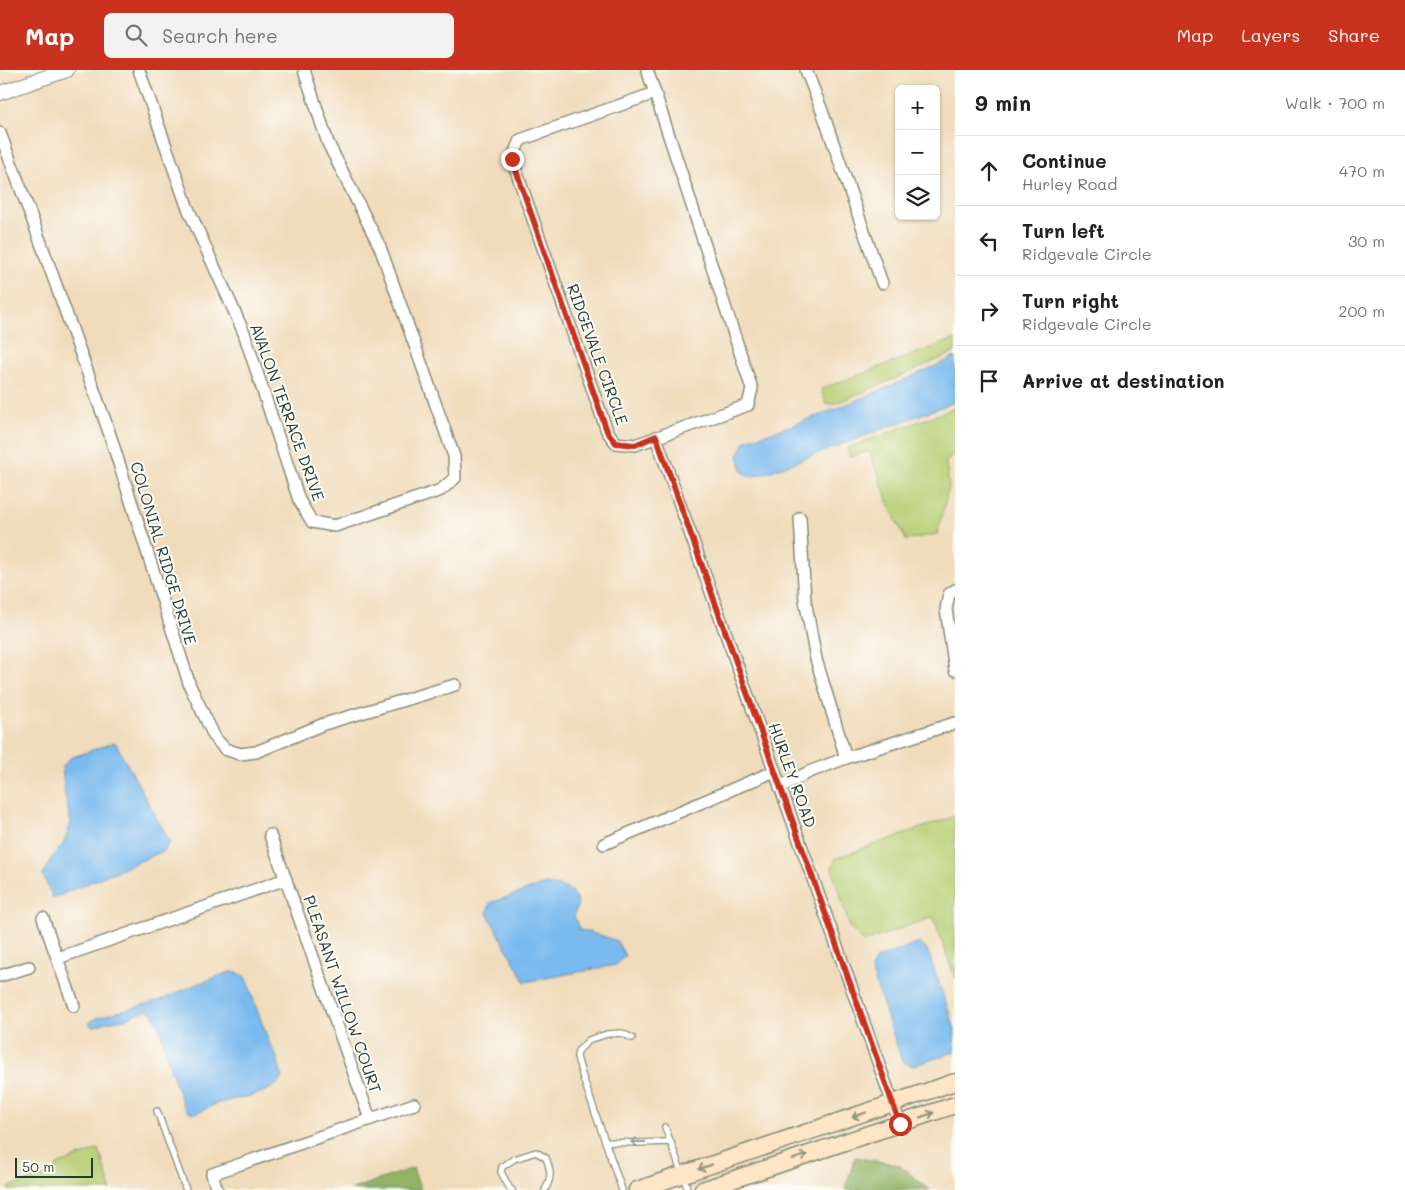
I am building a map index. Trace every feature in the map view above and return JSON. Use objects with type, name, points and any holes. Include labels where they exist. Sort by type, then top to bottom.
[{"type":"main road","points":[[637,1190],[685,1182],[955,1082]]},
{"type":"main road","points":[[702,1190],[955,1105]]},
{"type":"street","points":[[0,93],[67,70]]},
{"type":"street","name":"AVALON TERRACE DRIVE","points":[[139,70],[187,206],[244,333],[299,500],[312,522],[335,526],[441,490],[455,478],[454,456],[380,247],[328,143],[304,70]]},
{"type":"street","name":"RIDGEVALE CIRCLE","points":[[647,70],[655,93],[752,389],[748,405],[635,445],[616,443],[607,431],[512,159],[520,140],[655,93]]},
{"type":"street","points":[[806,70],[882,283]]},
{"type":"street","name":"COLONIAL RIDGE DRIVE","points":[[0,133],[108,428],[190,686],[215,738],[225,749],[240,754],[256,752],[324,724],[455,686]]},
{"type":"street","name":"HURLEY ROAD","points":[[656,436],[900,1124]]},
{"type":"street","points":[[800,518],[805,600],[816,659],[846,758]]},
{"type":"street","points":[[955,590],[950,594],[946,609],[955,670]]},
{"type":"street","points":[[780,787],[809,772],[846,758],[955,723]]},
{"type":"street","points":[[604,844],[775,771]]},
{"type":"street","name":"PLEASANT WILLOW COURT","points":[[270,835],[370,1119]]},
{"type":"street","points":[[58,958],[286,879]]},
{"type":"street","points":[[43,918],[74,1006]]},
{"type":"street","points":[[0,976],[29,966]]},
{"type":"street","name":"PLEASANT WILLOW COURT","points":[[217,1190],[212,1174],[414,1104]]},
{"type":"lane","points":[[622,1190],[577,1057],[578,1051],[589,1040],[607,1034],[622,1033],[632,1038]]},
{"type":"lane","points":[[157,1111],[186,1190]]},
{"type":"lane","points":[[665,1127],[685,1182]]},
{"type":"lane","points":[[606,1142],[671,1142]]},
{"type":"lane","points":[[512,1190],[501,1172],[502,1167],[514,1159],[536,1152],[546,1158],[550,1170],[550,1181],[545,1190]]},
{"type":"green space","points":[[955,339],[955,352],[831,405],[830,403],[826,404],[821,389]]},
{"type":"green space","points":[[955,408],[955,452],[946,462],[949,487],[937,534],[906,540],[893,514],[869,451],[850,457],[847,448]]},
{"type":"green space","points":[[955,816],[955,978],[933,917],[864,942],[850,928],[832,868],[836,858]]},
{"type":"green space","points":[[99,1149],[111,1190],[8,1190],[11,1186],[55,1174],[57,1165]]},
{"type":"green space","points":[[855,1157],[899,1165],[930,1190],[845,1190]]},
{"type":"green space","points":[[413,1168],[421,1190],[349,1190]]},
{"type":"water","points":[[955,357],[955,402],[769,472],[750,477],[742,471],[738,455],[746,440],[826,413]]},
{"type":"water","points":[[115,742],[170,842],[164,851],[53,898],[43,876],[51,859],[64,843],[71,823],[65,796],[62,767],[70,758]]},
{"type":"water","points":[[545,884],[559,886],[571,891],[578,903],[574,916],[580,930],[617,941],[625,956],[616,965],[525,982],[487,913],[490,903]]},
{"type":"water","points":[[919,943],[927,949],[955,1029],[954,1052],[913,1066],[902,1061],[871,969],[876,959]]},
{"type":"water","points":[[230,972],[237,972],[244,976],[248,982],[270,1044],[277,1057],[282,1078],[277,1084],[261,1093],[216,1104],[194,1114],[187,1111],[183,1105],[171,1071],[161,1032],[153,1013],[147,1010],[124,1019],[106,1022],[93,1027],[90,1025],[90,1022],[99,1017],[161,1000]]},
{"type":"route","points":[[512,159],[607,431],[616,443],[635,445],[656,436],[900,1124]]}]
